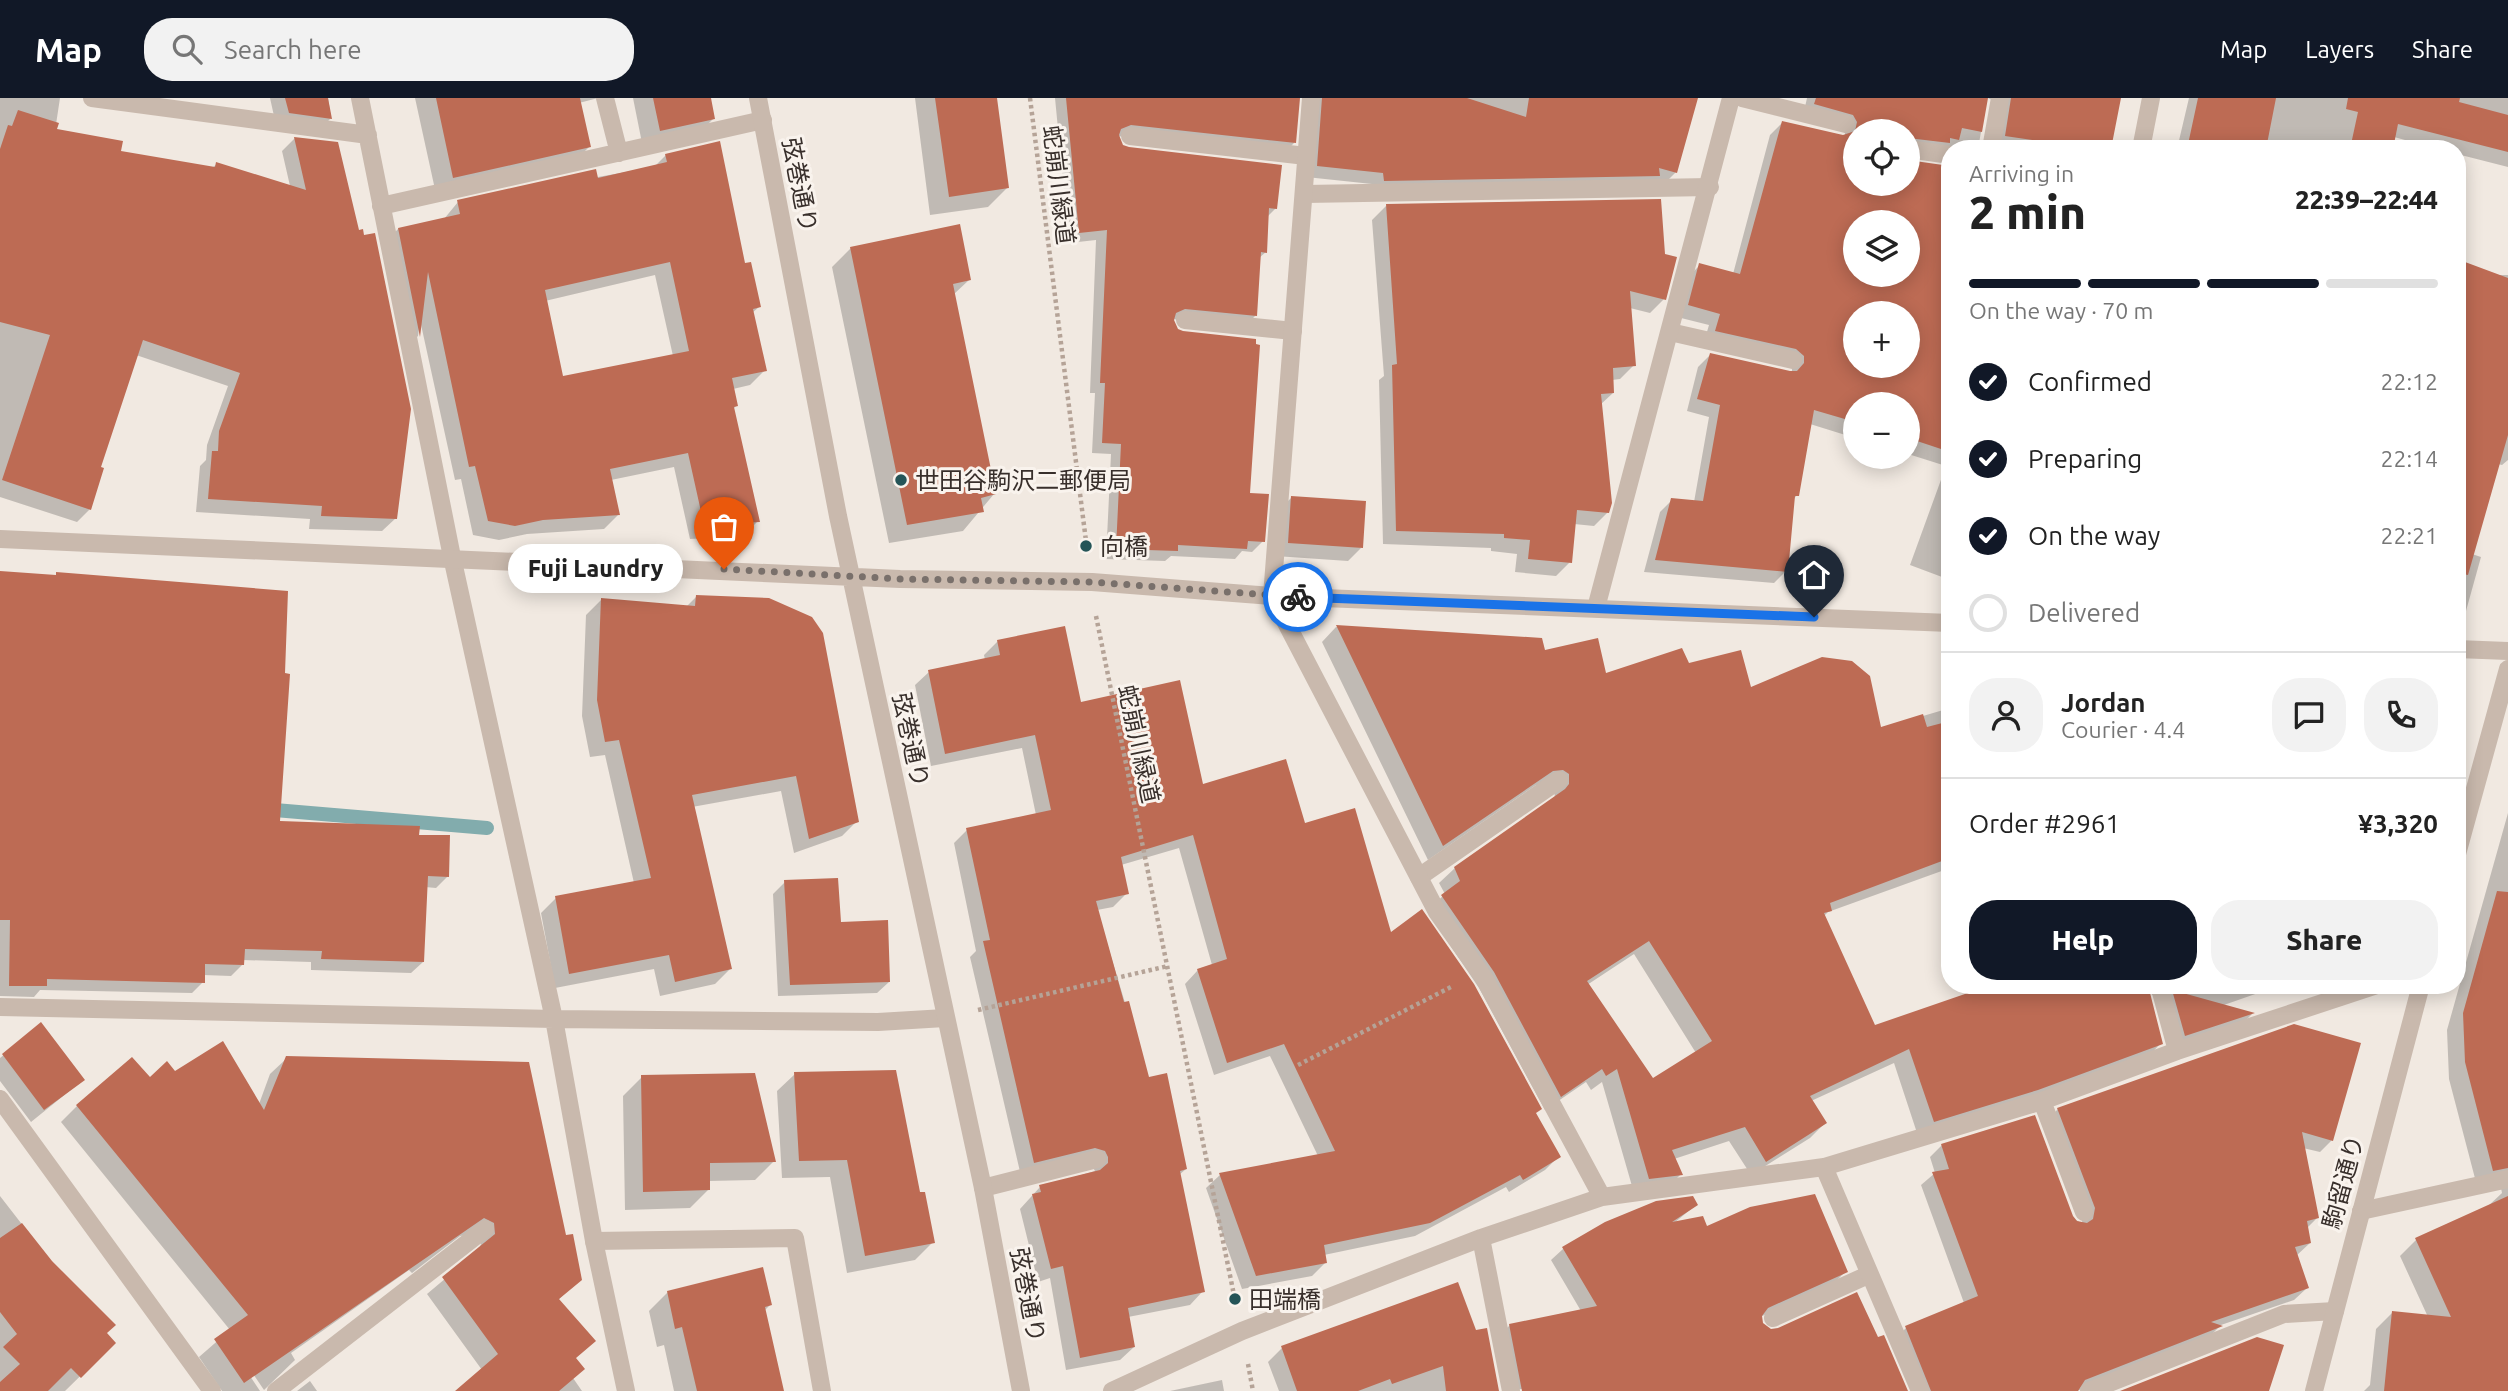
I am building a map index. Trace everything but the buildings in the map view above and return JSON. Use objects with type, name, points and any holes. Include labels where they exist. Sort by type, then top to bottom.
[{"type":"street","points":[[92,98],[368,135]]},
{"type":"street","points":[[360,98],[452,557],[554,1020],[594,1241],[626,1391]]},
{"type":"street","points":[[605,98],[619,153]]},
{"type":"street","name":"弦巻通り","points":[[758,98],[851,576],[982,1188],[1021,1391]]},
{"type":"street","points":[[1311,98],[1272,596],[1437,912],[1480,972],[1602,1197]]},
{"type":"street","points":[[1596,608],[1710,187],[1731,98]]},
{"type":"street","points":[[1742,98],[1843,123]]},
{"type":"street","points":[[1993,140],[2000,98]]},
{"type":"street","points":[[2143,140],[2151,98]]},
{"type":"street","points":[[381,206],[762,120]]},
{"type":"street","points":[[1130,136],[1306,156]]},
{"type":"street","points":[[1920,151],[1941,154]]},
{"type":"street","points":[[1305,194],[1710,187]]},
{"type":"street","points":[[1185,320],[1293,331]]},
{"type":"street","points":[[1670,332],[1793,360]]},
{"type":"street","points":[[0,539],[851,576],[1091,582],[1272,596],[1941,623]]},
{"type":"street","points":[[2466,649],[2508,651]]},
{"type":"street","points":[[2466,822],[2508,669]]},
{"type":"street","points":[[1419,877],[1559,780]]},
{"type":"street","points":[[2161,994],[2177,1051]]},
{"type":"street","points":[[1111,1391],[1242,1331],[1482,1238],[1602,1197],[1824,1167],[2042,1101],[2177,1051],[2350,994]]},
{"type":"street","name":"駒留通り","points":[[2314,1391],[2419,994]]},
{"type":"street","points":[[0,1007],[554,1020],[878,1022],[945,1018]]},
{"type":"street","points":[[0,1100],[212,1391]]},
{"type":"street","points":[[2042,1101],[2084,1212]]},
{"type":"street","points":[[982,1188],[1097,1159]]},
{"type":"street","points":[[1824,1167],[1868,1275],[1920,1391]]},
{"type":"street","points":[[2361,1211],[2508,1179]]},
{"type":"street","points":[[276,1391],[485,1229]]},
{"type":"street","points":[[594,1241],[795,1238],[822,1391]]},
{"type":"street","points":[[1482,1238],[1511,1391]]},
{"type":"street","points":[[1773,1318],[1868,1275]]},
{"type":"street","points":[[2089,1391],[2284,1314],[2335,1311]]},
{"type":"path","name":"蛇崩川緑道","points":[[1030,98],[1097,629],[1253,1391]]},
{"type":"path","points":[[945,1018],[1168,966]]},
{"type":"path","points":[[1298,1065],[1480,972]]},
{"type":"waterway","points":[[263,809],[487,828]]},
{"type":"way so far","points":[[724,569],[900,579],[1091,582],[1298,597]]},
{"type":"place","name":"世田谷駒沢二郵便局","points":[[901,480]]},
{"type":"place","name":"向橋","points":[[1086,546]]},
{"type":"place","name":"Fuji Laundry","points":[[724,569]]},
{"type":"place","name":"田端橋","points":[[1235,1299]]},
{"type":"route","points":[[1298,597],[1814,617]]}]
